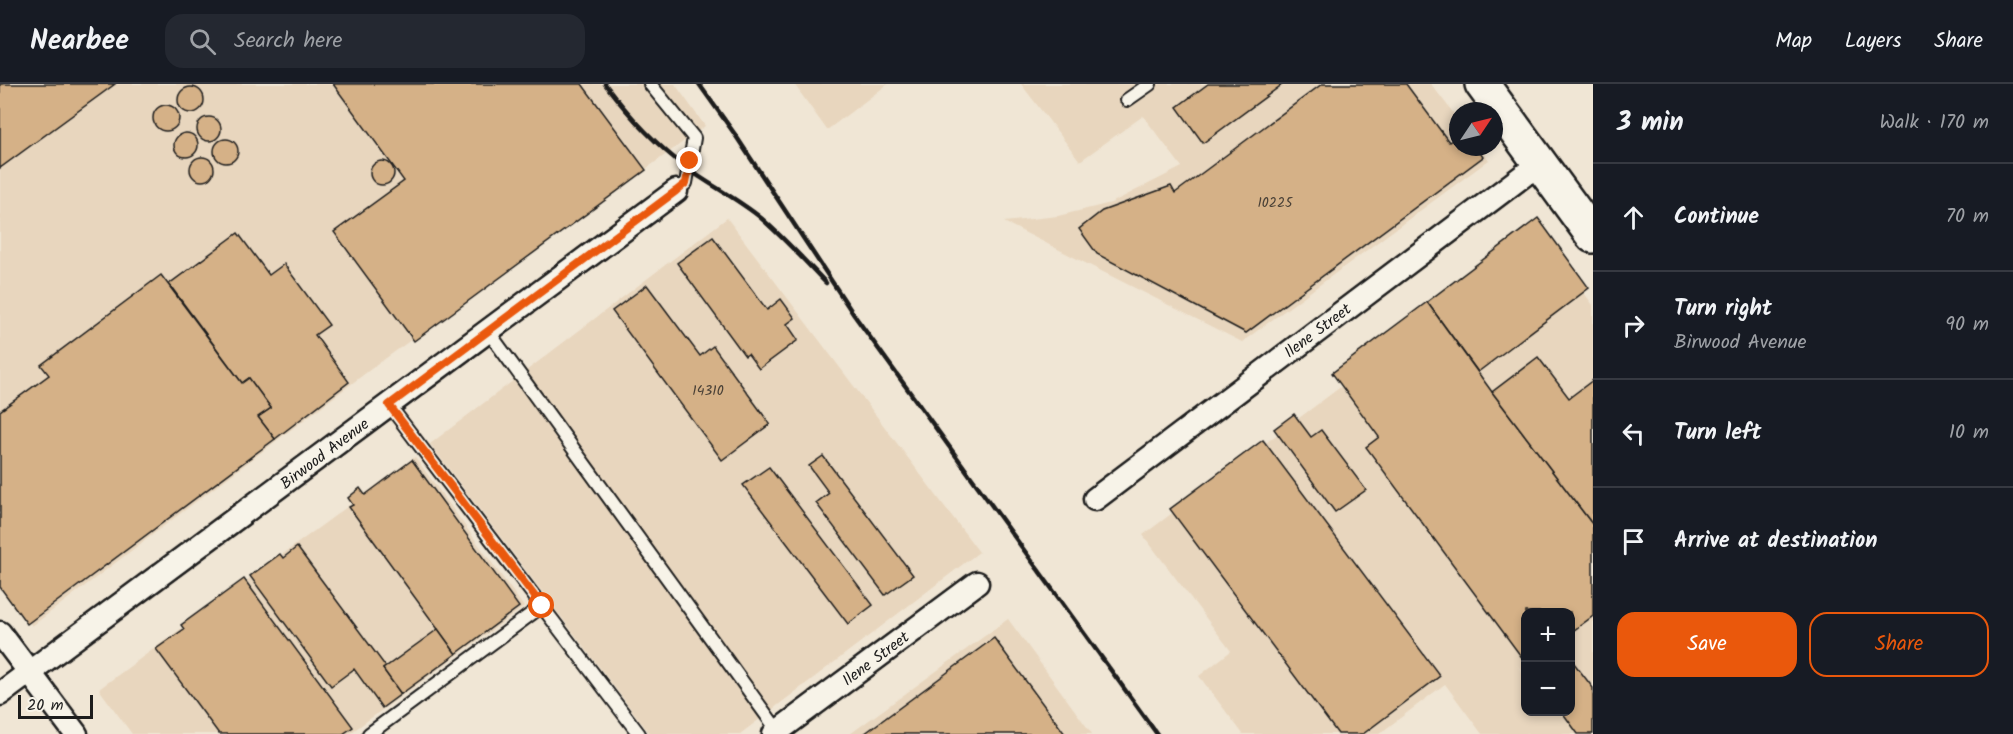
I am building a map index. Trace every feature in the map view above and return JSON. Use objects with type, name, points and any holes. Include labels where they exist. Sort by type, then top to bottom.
[{"type":"street","points":[[1482,84],[1593,236]]},
{"type":"street","name":"Ilene Street","points":[[1095,499],[1540,163]]},
{"type":"street","name":"Birwood Avenue","points":[[0,694],[676,191]]},
{"type":"street","name":"Ilene Street","points":[[776,733],[977,583]]},
{"type":"street","points":[[0,633],[76,734]]},
{"type":"lane","points":[[650,84],[694,138],[686,183],[676,191]]},
{"type":"lane","points":[[1127,100],[1150,84]]},
{"type":"lane","points":[[488,331],[776,733]]},
{"type":"lane","points":[[389,405],[639,734]]},
{"type":"lane","points":[[369,734],[542,606]]},
{"type":"shaded area","points":[[0,84],[675,84],[705,126],[371,369],[32,626],[0,583]]},
{"type":"shaded area","points":[[794,84],[888,84],[827,130]]},
{"type":"shaded area","points":[[1021,84],[1431,84],[1449,107],[1449,156],[1486,156],[1489,160],[1242,342],[1004,222],[1058,216],[1111,203],[1182,167],[1143,116],[1080,161]]},
{"type":"shaded area","points":[[727,218],[979,552],[740,734],[650,734],[430,444]]},
{"type":"shaded area","points":[[1542,236],[1593,305],[1593,734],[1482,734],[1445,684],[1379,734],[1243,734],[1199,676],[1231,651],[1143,535]]},
{"type":"shaded area","points":[[415,457],[524,607],[349,734],[132,734],[99,689]]},
{"type":"shaded area","points":[[1008,619],[1092,734],[850,734]]},
{"type":"building","points":[[0,84],[115,84],[0,168]]},
{"type":"building","points":[[333,84],[582,84],[646,170],[414,341],[334,232],[404,181]]},
{"type":"building","points":[[1208,84],[1283,84],[1203,143],[1177,107]]},
{"type":"building","points":[[1322,84],[1406,84],[1449,142],[1449,156],[1483,157],[1246,333],[1097,254],[1079,229],[1102,211],[1171,186],[1175,193]]},
{"type":"building","points":[[191,87],[201,90],[204,100],[201,110],[191,113],[181,110],[178,100],[181,90]]},
{"type":"building","points":[[166,105],[175,109],[179,118],[175,127],[166,131],[157,127],[153,118],[157,109]]},
{"type":"building","points":[[209,117],[217,121],[221,129],[217,137],[209,141],[201,137],[197,129],[201,121]]},
{"type":"building","points":[[186,133],[194,137],[198,145],[194,153],[186,157],[178,153],[174,145],[178,137]]},
{"type":"building","points":[[226,139],[234,143],[238,151],[234,159],[226,163],[218,159],[214,151],[218,143]]},
{"type":"building","points":[[202,157],[210,161],[214,169],[210,177],[202,181],[194,177],[190,169],[194,161]]},
{"type":"building","points":[[382,161],[390,165],[394,173],[390,181],[382,185],[374,181],[370,173],[374,165]]},
{"type":"building","points":[[1538,218],[1589,288],[1478,372],[1427,302]]},
{"type":"building","points":[[238,233],[269,275],[284,264],[329,325],[315,335],[349,382],[275,439],[258,417],[271,408],[249,378],[242,383],[169,284]]},
{"type":"building","points":[[713,237],[767,310],[781,299],[795,318],[787,324],[798,340],[759,369],[748,354],[745,356],[677,263]]},
{"type":"building","points":[[161,275],[242,383],[249,378],[271,408],[258,417],[275,439],[27,624],[0,587],[0,411],[49,375],[41,365]]},
{"type":"building","points":[[647,285],[700,356],[713,346],[770,424],[722,460],[612,311]]},
{"type":"building","points":[[1427,302],[1593,525],[1593,616],[1575,629],[1575,608],[1521,608],[1521,656],[1366,447],[1379,437],[1332,373]]},
{"type":"building","points":[[1538,357],[1569,398],[1593,380],[1593,525],[1492,392]]},
{"type":"building","points":[[1294,414],[1311,437],[1321,430],[1366,490],[1335,512],[1274,429]]},
{"type":"building","points":[[1263,440],[1440,676],[1363,734],[1338,734],[1170,509]]},
{"type":"building","points":[[823,456],[913,575],[885,595],[816,503],[829,493],[809,466]]},
{"type":"building","points":[[412,460],[519,607],[456,654],[349,507],[353,505],[348,498],[360,488],[365,495]]},
{"type":"building","points":[[769,467],[873,605],[848,624],[743,485]]},
{"type":"building","points":[[297,547],[386,667],[383,669],[401,694],[382,708],[354,669],[331,686],[250,576],[280,554],[283,558]]},
{"type":"building","points":[[244,579],[353,727],[343,734],[219,734],[156,649],[184,629],[181,625]]},
{"type":"building","points":[[438,629],[456,654],[401,694],[383,669]]},
{"type":"building","points":[[994,638],[1065,734],[864,734]]},
{"type":"building","points":[[1575,665],[1593,688],[1593,734],[1578,734],[1565,716],[1575,716]]},
{"type":"railway","points":[[605,84],[633,119],[665,150],[688,169],[761,218],[826,283]]},
{"type":"railway","points":[[699,84],[854,315],[1157,734]]},
{"type":"route","points":[[542,606],[389,405],[686,183],[690,161]]}]
